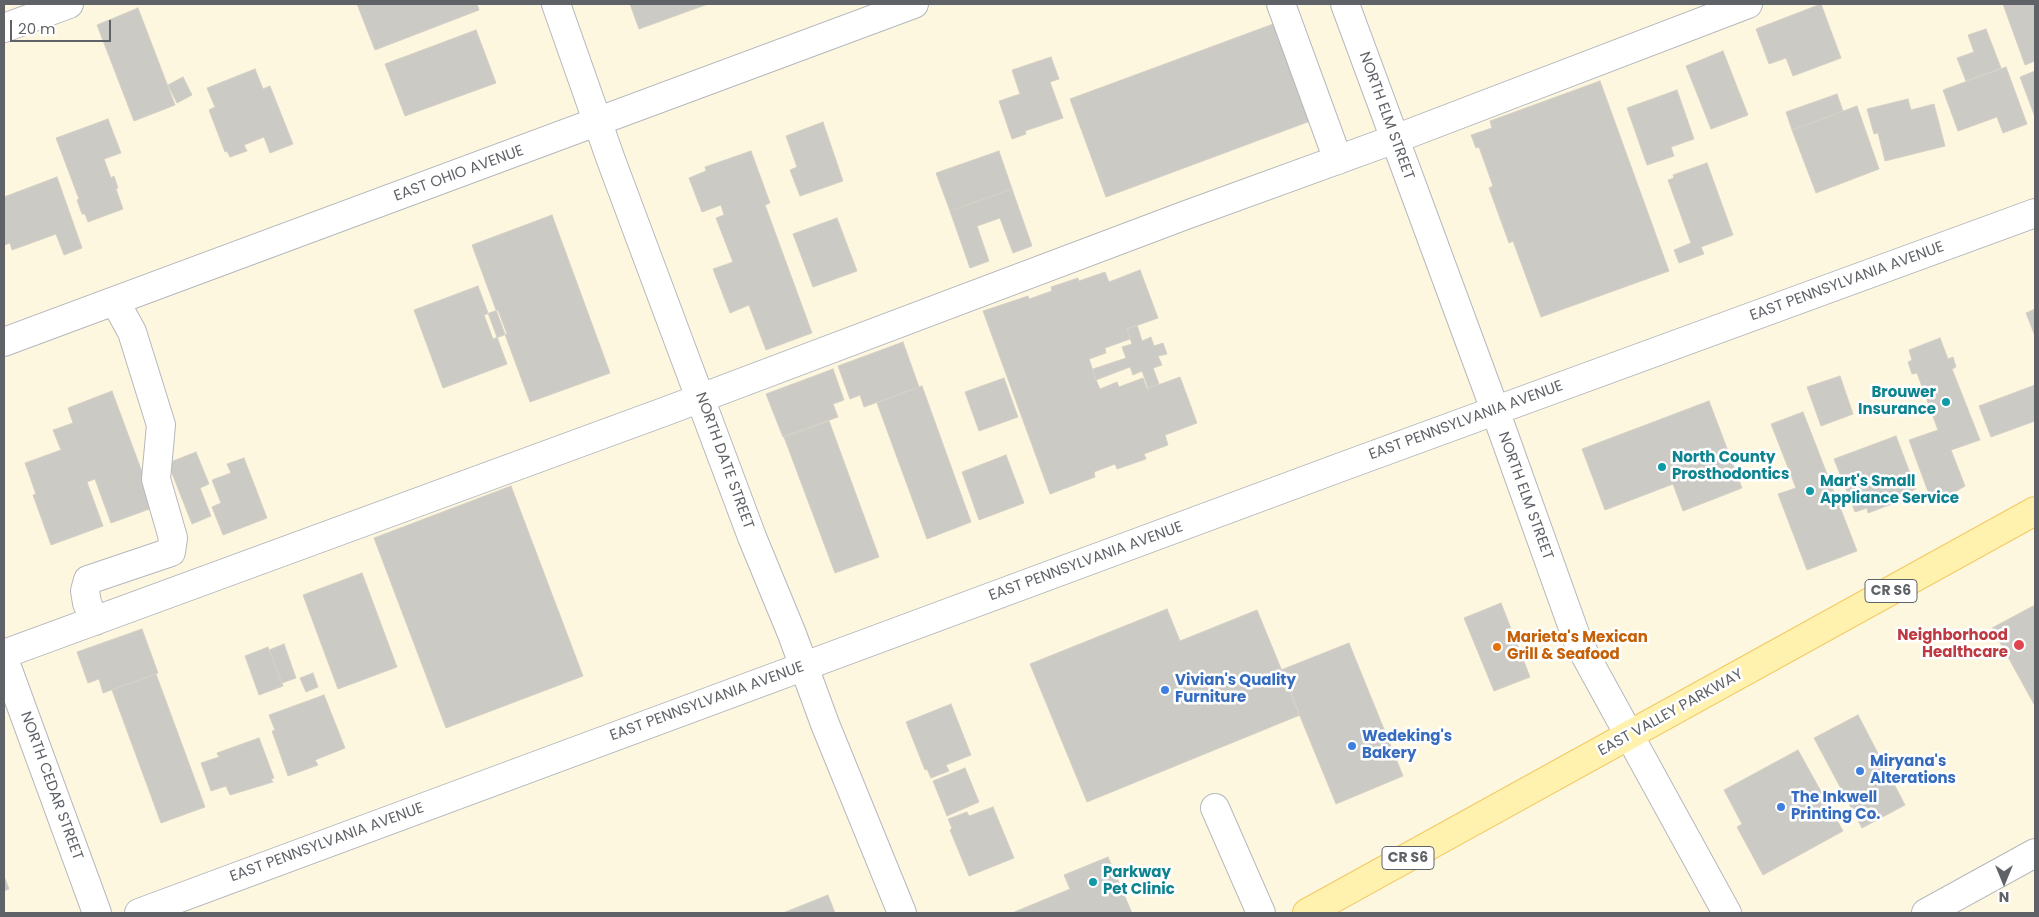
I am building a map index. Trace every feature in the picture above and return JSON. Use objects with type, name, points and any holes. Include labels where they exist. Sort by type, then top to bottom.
[{"type":"main road","name":"EAST VALLEY PARKWAY","points":[[1307,913],[2035,511]]},
{"type":"street","points":[[4,28],[69,4]]},
{"type":"street","name":"NORTH DATE STREET","points":[[556,4],[752,537],[902,913]]},
{"type":"street","name":"EAST OHIO AVENUE","points":[[4,342],[914,4]]},
{"type":"street","points":[[1281,4],[1338,160]]},
{"type":"street","name":"NORTH ELM STREET","points":[[1345,4],[1495,410],[1578,642],[1628,737],[1727,913]]},
{"type":"street","points":[[4,654],[701,398],[1186,215],[1395,139],[1748,4]]},
{"type":"street","name":"EAST PENNSYLVANIA AVENUE","points":[[139,913],[1495,410],[2035,212]]},
{"type":"street","points":[[95,621],[87,604],[85,590],[88,580],[170,552],[173,538],[156,479],[161,424],[132,332],[115,301]]},
{"type":"street","points":[[165,554],[180,590]]},
{"type":"street","name":"NORTH CEDAR STREET","points":[[4,659],[96,913]]},
{"type":"street","points":[[1215,808],[1261,913]]},
{"type":"street","points":[[1926,913],[2034,856]]},
{"type":"shaded area","points":[[4,4],[2035,4],[2035,913],[4,913]]},
{"type":"building","points":[[357,4],[477,4],[479,10],[375,50]]},
{"type":"building","points":[[630,4],[708,4],[639,29]]},
{"type":"building","points":[[1821,4],[1841,58],[1793,76],[1786,58],[1769,64],[1756,29]]},
{"type":"building","points":[[2003,4],[2035,4],[2035,61],[2025,65]]},
{"type":"building","points":[[138,8],[175,105],[134,121],[97,25]]},
{"type":"building","points":[[1276,23],[1313,120],[1106,197],[1070,99]]},
{"type":"building","points":[[1986,29],[2001,68],[1966,81],[1957,58],[1974,52],[1968,35]]},
{"type":"building","points":[[476,30],[496,83],[405,116],[385,64]]},
{"type":"building","points":[[1723,51],[1748,115],[1711,129],[1686,66]]},
{"type":"building","points":[[1051,57],[1059,79],[1050,82],[1063,118],[1025,131],[1026,134],[1012,139],[999,101],[1020,94],[1012,70]]},
{"type":"building","points":[[2006,67],[2027,124],[2003,133],[1997,117],[1958,131],[1943,90]]},
{"type":"building","points":[[255,69],[263,89],[270,86],[293,144],[270,153],[264,137],[244,145],[247,151],[230,157],[227,151],[225,152],[209,110],[215,107],[207,88]]},
{"type":"building","points":[[2035,71],[2035,117],[2020,77]]},
{"type":"building","points":[[183,77],[192,95],[177,103],[168,85]]},
{"type":"building","points":[[1600,81],[1669,271],[1541,317],[1513,241],[1509,243],[1489,188],[1493,186],[1479,147],[1476,148],[1471,135],[1492,128],[1490,121]]},
{"type":"building","points":[[1677,90],[1694,139],[1671,147],[1674,156],[1647,165],[1627,108]]},
{"type":"building","points":[[1837,94],[1843,111],[1792,130],[1786,112]]},
{"type":"building","points":[[1908,99],[1911,110],[1934,104],[1945,146],[1885,161],[1878,133],[1874,134],[1867,109]]},
{"type":"building","points":[[1857,106],[1879,169],[1816,193],[1792,130]]},
{"type":"building","points":[[108,119],[121,153],[104,159],[111,178],[114,176],[123,209],[88,222],[85,214],[82,214],[77,200],[79,199],[56,138]]},
{"type":"building","points":[[823,122],[843,181],[800,196],[790,170],[797,167],[786,136]]},
{"type":"building","points":[[751,151],[770,203],[765,205],[812,333],[766,350],[749,305],[730,313],[713,269],[733,262],[716,218],[724,215],[721,205],[702,212],[689,178],[706,171],[705,167]]},
{"type":"building","points":[[999,151],[1012,189],[950,211],[936,173]]},
{"type":"building","points":[[1707,163],[1733,235],[1701,247],[1704,254],[1679,263],[1674,250],[1691,243],[1668,180],[1674,178],[1673,175]]},
{"type":"building","points":[[57,177],[82,248],[64,255],[56,234],[12,250],[10,243],[4,245],[4,197]]},
{"type":"building","points":[[1012,189],[1032,246],[1013,253],[1000,218],[977,226],[989,261],[970,268],[950,211]]},
{"type":"building","points":[[552,215],[610,373],[530,402],[472,245]]},
{"type":"building","points":[[837,218],[857,271],[813,287],[793,234]]},
{"type":"building","points":[[1140,270],[1158,318],[1127,329],[1130,339],[1105,348],[1106,353],[1089,359],[1096,380],[1100,389],[1117,382],[1119,387],[1143,378],[1147,389],[1180,377],[1197,423],[1165,435],[1168,445],[1144,454],[1146,459],[1117,469],[1115,464],[1094,472],[1095,477],[1050,494],[983,311],[1028,296],[1029,299],[1052,291],[1051,287],[1078,278],[1079,281],[1105,272],[1109,282]]},
{"type":"building","points":[[478,286],[507,364],[443,388],[414,310]]},
{"type":"building","points":[[2035,309],[2035,336],[2026,313]]},
{"type":"building","points":[[498,310],[507,334],[493,339],[484,315]]},
{"type":"building","points":[[1137,325],[1142,341],[1151,337],[1154,346],[1163,343],[1167,354],[1158,356],[1162,365],[1153,368],[1159,384],[1148,388],[1142,371],[1133,375],[1130,367],[1096,380],[1093,369],[1126,358],[1122,347],[1132,344],[1127,329]]},
{"type":"building","name":"Brouwer Insurance","points":[[1940,338],[1948,359],[1953,357],[1956,367],[1952,369],[1980,440],[1951,450],[1965,486],[1933,505],[1909,440],[1938,430],[1917,373],[1912,374],[1908,362],[1912,360],[1909,350]]},
{"type":"building","points":[[903,342],[919,387],[864,407],[860,395],[850,399],[838,366]]},
{"type":"building","points":[[833,369],[844,400],[833,404],[838,417],[783,437],[766,394]]},
{"type":"building","points":[[1840,376],[1853,414],[1821,426],[1807,387]]},
{"type":"building","points":[[1004,378],[1018,417],[979,431],[965,392]]},
{"type":"building","points":[[2035,385],[2035,421],[1991,437],[1979,406]]},
{"type":"building","points":[[922,386],[971,522],[927,539],[877,403]]},
{"type":"building","points":[[112,391],[155,507],[111,523],[95,479],[87,482],[103,526],[51,545],[33,495],[36,494],[25,463],[61,450],[53,430],[73,423],[68,408]]},
{"type":"building","name":"North County Prosthodontics","points":[[1709,401],[1742,488],[1683,511],[1673,484],[1605,510],[1582,449]]},
{"type":"building","name":"Mart's Small Appliance Service","points":[[1803,412],[1857,551],[1807,570],[1778,494],[1796,488],[1771,424]]},
{"type":"building","points":[[829,421],[879,557],[835,573],[784,437]]},
{"type":"building","points":[[1896,436],[1916,489],[1906,493],[1908,498],[1868,513],[1867,508],[1855,512],[1834,459]]},
{"type":"building","points":[[196,452],[209,484],[200,488],[211,516],[192,524],[168,463]]},
{"type":"building","points":[[1006,455],[1024,503],[979,520],[962,472]]},
{"type":"building","points":[[244,458],[267,518],[223,535],[212,507],[221,503],[212,480],[231,473],[227,464]]},
{"type":"building","points":[[511,486],[583,676],[446,728],[374,538]]},
{"type":"building","points":[[362,573],[397,667],[338,689],[303,595]]},
{"type":"building","name":"Marieta's Mexican Grill & Seafood","points":[[1501,603],[1530,677],[1494,691],[1464,618]]},
{"type":"building","name":"Neighborhood Healthcare","points":[[2035,605],[2035,706],[1992,628]]},
{"type":"building","name":"Vivian's Quality Furniture","points":[[1167,609],[1180,641],[1257,610],[1300,715],[1087,802],[1030,664]]},
{"type":"building","points":[[142,629],[158,673],[103,693],[99,679],[88,683],[77,652]]},
{"type":"building","name":"Wedeking's Bakery","points":[[1349,643],[1403,776],[1336,804],[1281,670]]},
{"type":"building","points":[[284,644],[296,678],[282,683],[269,650]]},
{"type":"building","points":[[268,647],[283,686],[259,695],[245,656]]},
{"type":"building","points":[[313,673],[318,687],[306,692],[300,678]]},
{"type":"building","points":[[156,674],[205,807],[161,823],[112,690]]},
{"type":"building","points":[[324,695],[345,748],[315,760],[318,765],[288,776],[272,731],[275,730],[269,715]]},
{"type":"building","points":[[951,704],[971,755],[946,765],[949,771],[931,778],[927,769],[925,770],[906,722]]},
{"type":"building","name":"Miryana's Alterations","points":[[1858,715],[1905,805],[1862,828],[1814,738]]},
{"type":"building","points":[[259,738],[274,778],[271,779],[273,782],[230,795],[226,786],[211,791],[201,763],[219,757],[217,753]]},
{"type":"building","name":"The Inkwell Printing Co.","points":[[1798,750],[1843,831],[1763,875],[1737,827],[1742,824],[1724,790]]},
{"type":"building","points":[[965,768],[979,802],[947,816],[933,781]]},
{"type":"building","points":[[993,807],[1014,858],[969,876],[950,830],[952,828],[948,819],[967,812],[969,816]]},
{"type":"building","name":"Parkway Pet Clinic","points":[[1108,857],[1132,913],[1012,913],[1070,889],[1064,875]]},
{"type":"building","points":[[4,876],[9,889],[4,891]]},
{"type":"building","points":[[828,895],[835,913],[783,913]]},
{"type":"place","name":"Brouwer Insurance","points":[[1946,402]]},
{"type":"place","name":"North County Prosthodontics","points":[[1662,467]]},
{"type":"place","name":"Mart's Small Appliance Service","points":[[1810,491]]},
{"type":"place","name":"Neighborhood Healthcare","points":[[2019,645]]},
{"type":"place","name":"Marieta's Mexican Grill & Seafood","points":[[1497,647]]},
{"type":"place","name":"Vivian's Quality Furniture","points":[[1165,690]]},
{"type":"place","name":"Wedeking's Bakery","points":[[1352,746]]},
{"type":"place","name":"Miryana's Alterations","points":[[1860,771]]},
{"type":"place","name":"The Inkwell Printing Co.","points":[[1781,807]]},
{"type":"place","name":"Parkway Pet Clinic","points":[[1093,882]]}]
